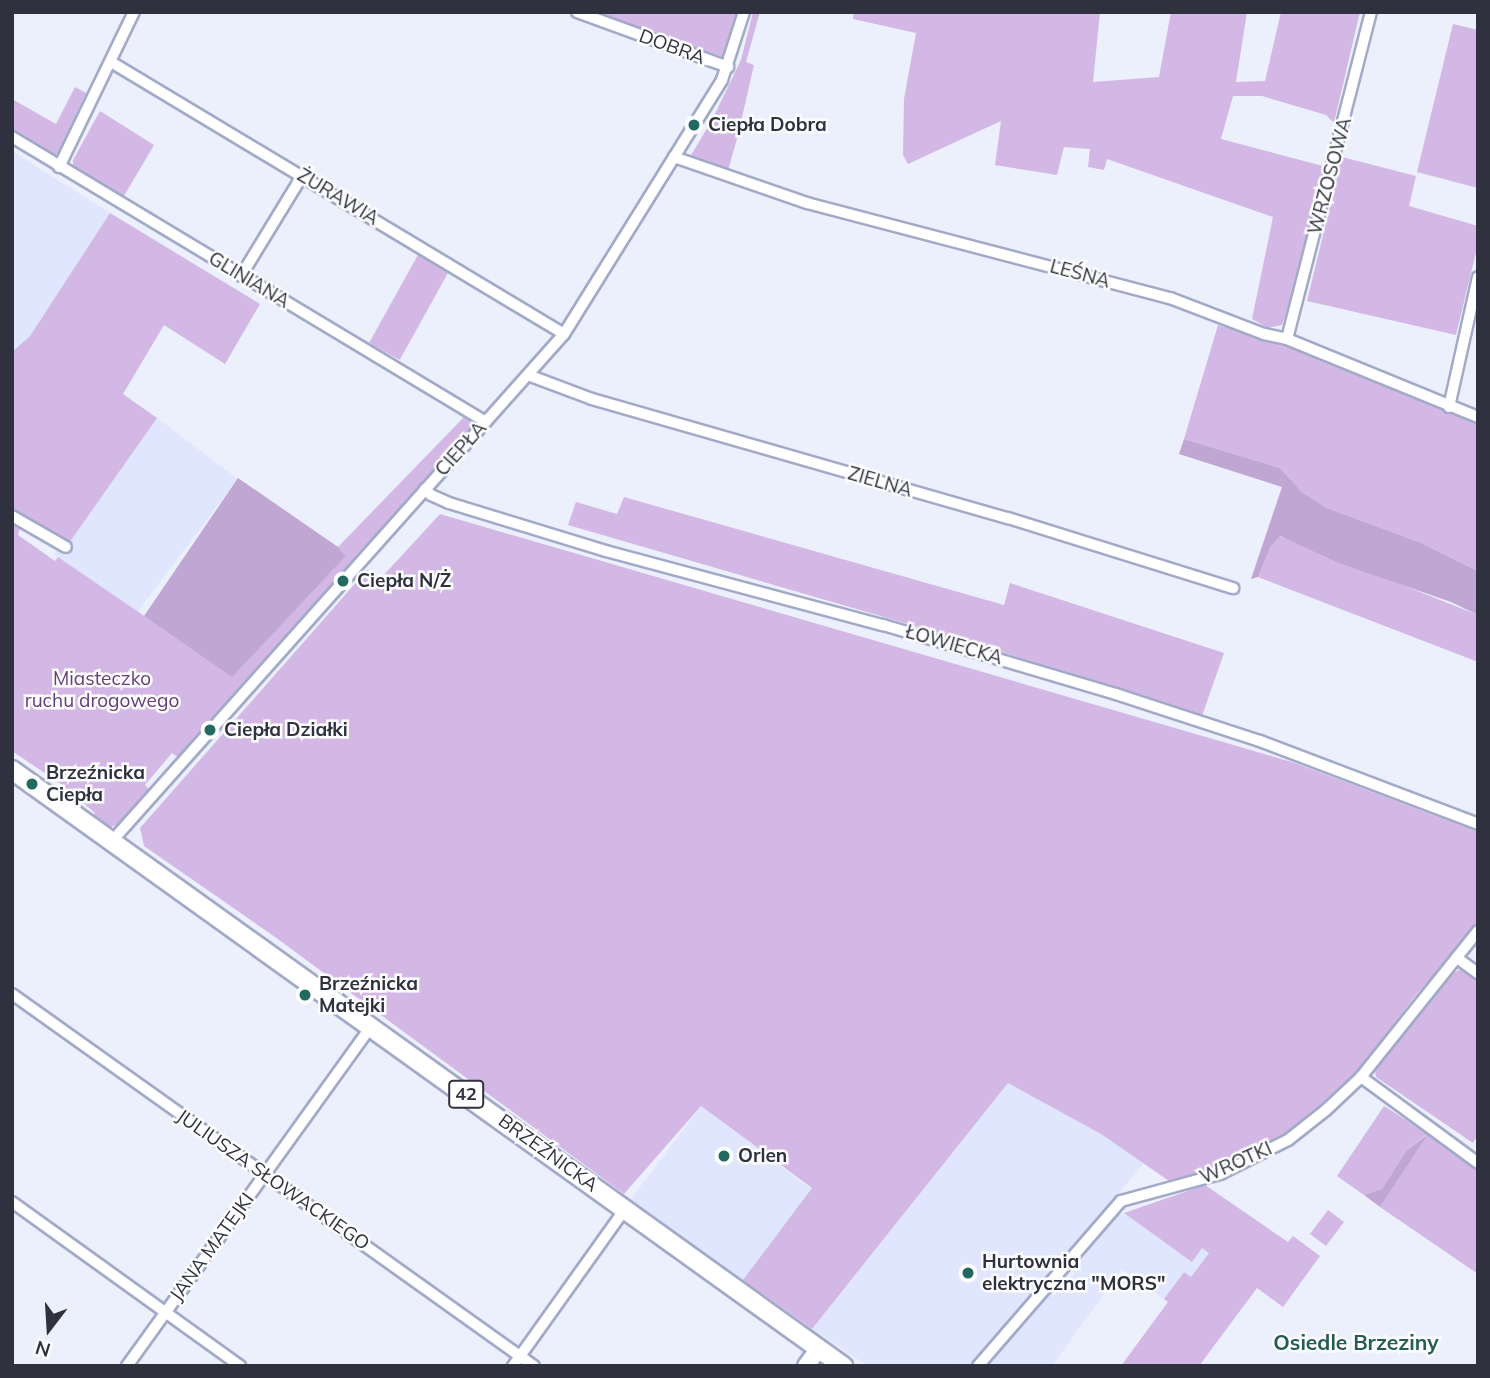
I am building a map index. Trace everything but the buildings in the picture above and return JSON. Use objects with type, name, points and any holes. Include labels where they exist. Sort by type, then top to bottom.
[{"type":"main road","name":"BRZEŹNICKA","points":[[12,770],[843,1366]]},
{"type":"street","points":[[59,167],[134,12]]},
{"type":"street","name":"DOBRA","points":[[578,12],[728,67]]},
{"type":"street","name":"CIEPŁA","points":[[112,841],[564,334],[728,67],[744,12]]},
{"type":"street","name":"WRZOSOWA","points":[[1287,339],[1371,12]]},
{"type":"street","name":"ŻURAWIA","points":[[111,62],[564,334]]},
{"type":"street","name":"GLINIANA","points":[[12,137],[486,422]]},
{"type":"street","name":"LEŚNA","points":[[674,157],[807,203],[1170,298],[1264,334],[1287,339],[1478,417]]},
{"type":"street","points":[[241,275],[302,176]]},
{"type":"street","points":[[1449,407],[1478,277]]},
{"type":"street","name":"ZIELNA","points":[[528,375],[592,399],[1008,518],[1233,588]]},
{"type":"street","name":"ŁOWIECKA","points":[[425,489],[449,503],[606,551],[930,638],[1116,694],[1260,741],[1478,824]]},
{"type":"street","points":[[12,516],[66,547]]},
{"type":"street","name":"WROTKI","points":[[978,1366],[1121,1201],[1220,1174],[1288,1140],[1326,1110],[1361,1077],[1478,931]]},
{"type":"street","points":[[1457,958],[1478,972]]},
{"type":"street","name":"JULIUSZA SŁOWACKIEGO","points":[[12,994],[534,1366]]},
{"type":"street","name":"JANA MATEJKI","points":[[127,1366],[371,1026]]},
{"type":"street","points":[[1361,1077],[1478,1163]]},
{"type":"street","points":[[12,1202],[240,1366]]},
{"type":"street","points":[[513,1366],[625,1209]]},
{"type":"street","points":[[806,1366],[819,1348]]},
{"type":"shaded area","points":[[12,151],[110,213],[30,336],[12,351]]},
{"type":"shaded area","points":[[157,418],[238,479],[135,615],[54,555]]},
{"type":"shaded area","points":[[1184,439],[1280,468],[1302,492],[1327,508],[1419,542],[1478,571],[1478,615],[1451,602],[1339,563],[1280,536],[1271,546],[1258,577],[1251,579],[1282,487],[1179,454]]},
{"type":"shaded area","points":[[238,478],[338,547],[346,556],[232,677],[144,616]]},
{"type":"shaded area","points":[[1008,1083],[1101,1134],[1144,1163],[974,1366],[868,1366],[812,1329]]},
{"type":"shaded area","points":[[701,1106],[812,1190],[742,1283],[631,1199]]},
{"type":"shaded area","points":[[1428,1134],[1380,1207],[1364,1195],[1382,1189],[1406,1151]]},
{"type":"shaded area","points":[[1124,1213],[1192,1261],[1202,1248],[1209,1253],[1191,1277],[1184,1272],[1164,1299],[1122,1269],[1052,1366],[983,1366],[1048,1290],[1074,1275],[1086,1247],[1112,1218]]},
{"type":"green space","points":[[596,12],[739,12],[723,57]]},
{"type":"green space","points":[[753,12],[760,12],[746,62],[754,65],[728,170],[708,166],[690,157],[712,120],[741,60]]},
{"type":"green space","points":[[854,12],[1100,12],[1093,82],[1159,77],[1171,12],[1247,12],[1236,82],[1265,81],[1281,12],[1360,12],[1334,123],[1326,115],[1262,96],[1233,96],[1221,139],[1323,166],[1295,289],[1282,325],[1268,328],[1252,319],[1273,217],[1107,159],[1104,170],[1088,167],[1090,149],[1064,147],[1057,175],[995,165],[1001,121],[908,164],[903,155],[904,99],[916,33],[853,19]]},
{"type":"green space","points":[[1453,24],[1478,30],[1478,188],[1417,172]]},
{"type":"green space","points":[[75,87],[86,93],[59,151],[54,156],[12,131],[12,99],[56,124]]},
{"type":"green space","points":[[100,111],[154,145],[124,196],[73,167],[73,160]]},
{"type":"green space","points":[[1342,157],[1416,176],[1409,206],[1478,226],[1478,244],[1456,335],[1307,301]]},
{"type":"green space","points":[[110,213],[260,304],[225,364],[164,325],[123,394],[157,418],[69,543],[12,509],[12,352],[30,336]]},
{"type":"green space","points":[[419,253],[450,270],[400,360],[369,343]]},
{"type":"green space","points":[[1218,325],[1297,348],[1478,421],[1478,571],[1419,542],[1327,508],[1302,492],[1280,468],[1184,439]]},
{"type":"green space","name":"Miasteczko ruchu drogowego","points":[[465,416],[472,424],[469,433],[179,758],[172,753],[145,785],[150,790],[121,823],[111,827],[104,826],[93,817],[95,813],[61,784],[12,751],[13,521],[20,527],[18,535],[55,561],[58,557],[232,676],[346,556],[338,547]]},
{"type":"green space","points":[[624,497],[1004,605],[1010,583],[1224,653],[1202,716],[973,643],[568,525],[576,502],[617,514]]},
{"type":"green space","points":[[440,514],[1295,763],[1473,830],[1478,832],[1478,924],[1416,995],[1342,1091],[1273,1144],[1211,1172],[1172,1183],[1101,1134],[1008,1083],[812,1329],[743,1280],[812,1188],[701,1106],[624,1194],[275,937],[144,846],[140,828],[367,570],[381,578]]},
{"type":"green space","points":[[1279,536],[1478,615],[1478,662],[1258,577],[1271,546]]},
{"type":"green space","points":[[1462,968],[1478,979],[1478,1135],[1473,1143],[1376,1077],[1375,1070],[1446,978]]},
{"type":"green space","points":[[1384,1106],[1428,1134],[1478,1169],[1478,1274],[1380,1207],[1427,1134],[1406,1151],[1382,1189],[1364,1195],[1337,1176]]},
{"type":"green space","points":[[1205,1185],[1288,1242],[1293,1236],[1320,1256],[1283,1307],[1257,1288],[1199,1366],[1121,1366],[1168,1302],[1164,1299],[1184,1272],[1191,1277],[1209,1253],[1202,1248],[1192,1262],[1124,1213]]},
{"type":"green space","points":[[1328,1210],[1344,1222],[1326,1246],[1310,1234]]},
{"type":"place","name":"Ciepła Dobra","points":[[694,125]]},
{"type":"place","name":"Ciepła N/Ż","points":[[343,581]]},
{"type":"place","name":"Ciepła Działki","points":[[210,730]]},
{"type":"place","name":"Brzeźnicka Ciepła","points":[[32,784]]},
{"type":"place","name":"Brzeźnicka Matejki","points":[[305,995]]},
{"type":"place","name":"Orlen","points":[[724,1156]]},
{"type":"place","name":"Hurtownia elektryczna \"MORS\"","points":[[968,1273]]},
{"type":"district","name":"Osiedle Brzeziny","points":[[1356,1342]]}]
